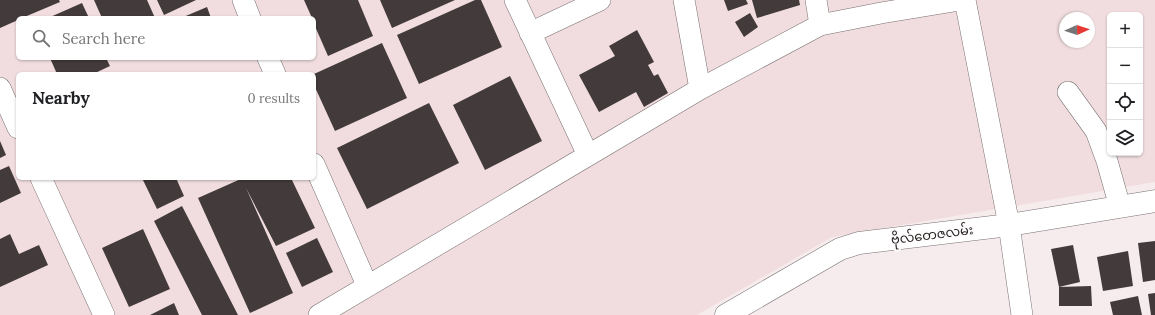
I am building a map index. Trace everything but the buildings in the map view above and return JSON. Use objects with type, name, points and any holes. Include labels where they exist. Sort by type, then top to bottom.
[{"type":"main road","name":"ဗိုလ်တေဇလမ်း","points":[[726,315],[840,249],[859,243],[1008,225],[1155,201]]},
{"type":"street","points":[[243,0],[249,16]]},
{"type":"street","points":[[515,0],[588,155]]},
{"type":"street","points":[[530,33],[600,0]]},
{"type":"street","points":[[684,0],[700,89]]},
{"type":"street","points":[[816,0],[820,26]]},
{"type":"street","points":[[319,315],[367,285],[700,89],[820,26],[881,13],[960,0]]},
{"type":"street","points":[[965,0],[1008,225],[1022,315]]},
{"type":"street","points":[[269,60],[274,72]]},
{"type":"street","points":[[0,88],[16,124]]},
{"type":"street","points":[[1068,92],[1096,132],[1107,161],[1120,207]]},
{"type":"street","points":[[316,169],[367,285]]},
{"type":"street","points":[[42,180],[104,315]]},
{"type":"shaded area","points":[[0,0],[1155,0],[1155,182],[832,237],[697,315],[0,315]]}]
